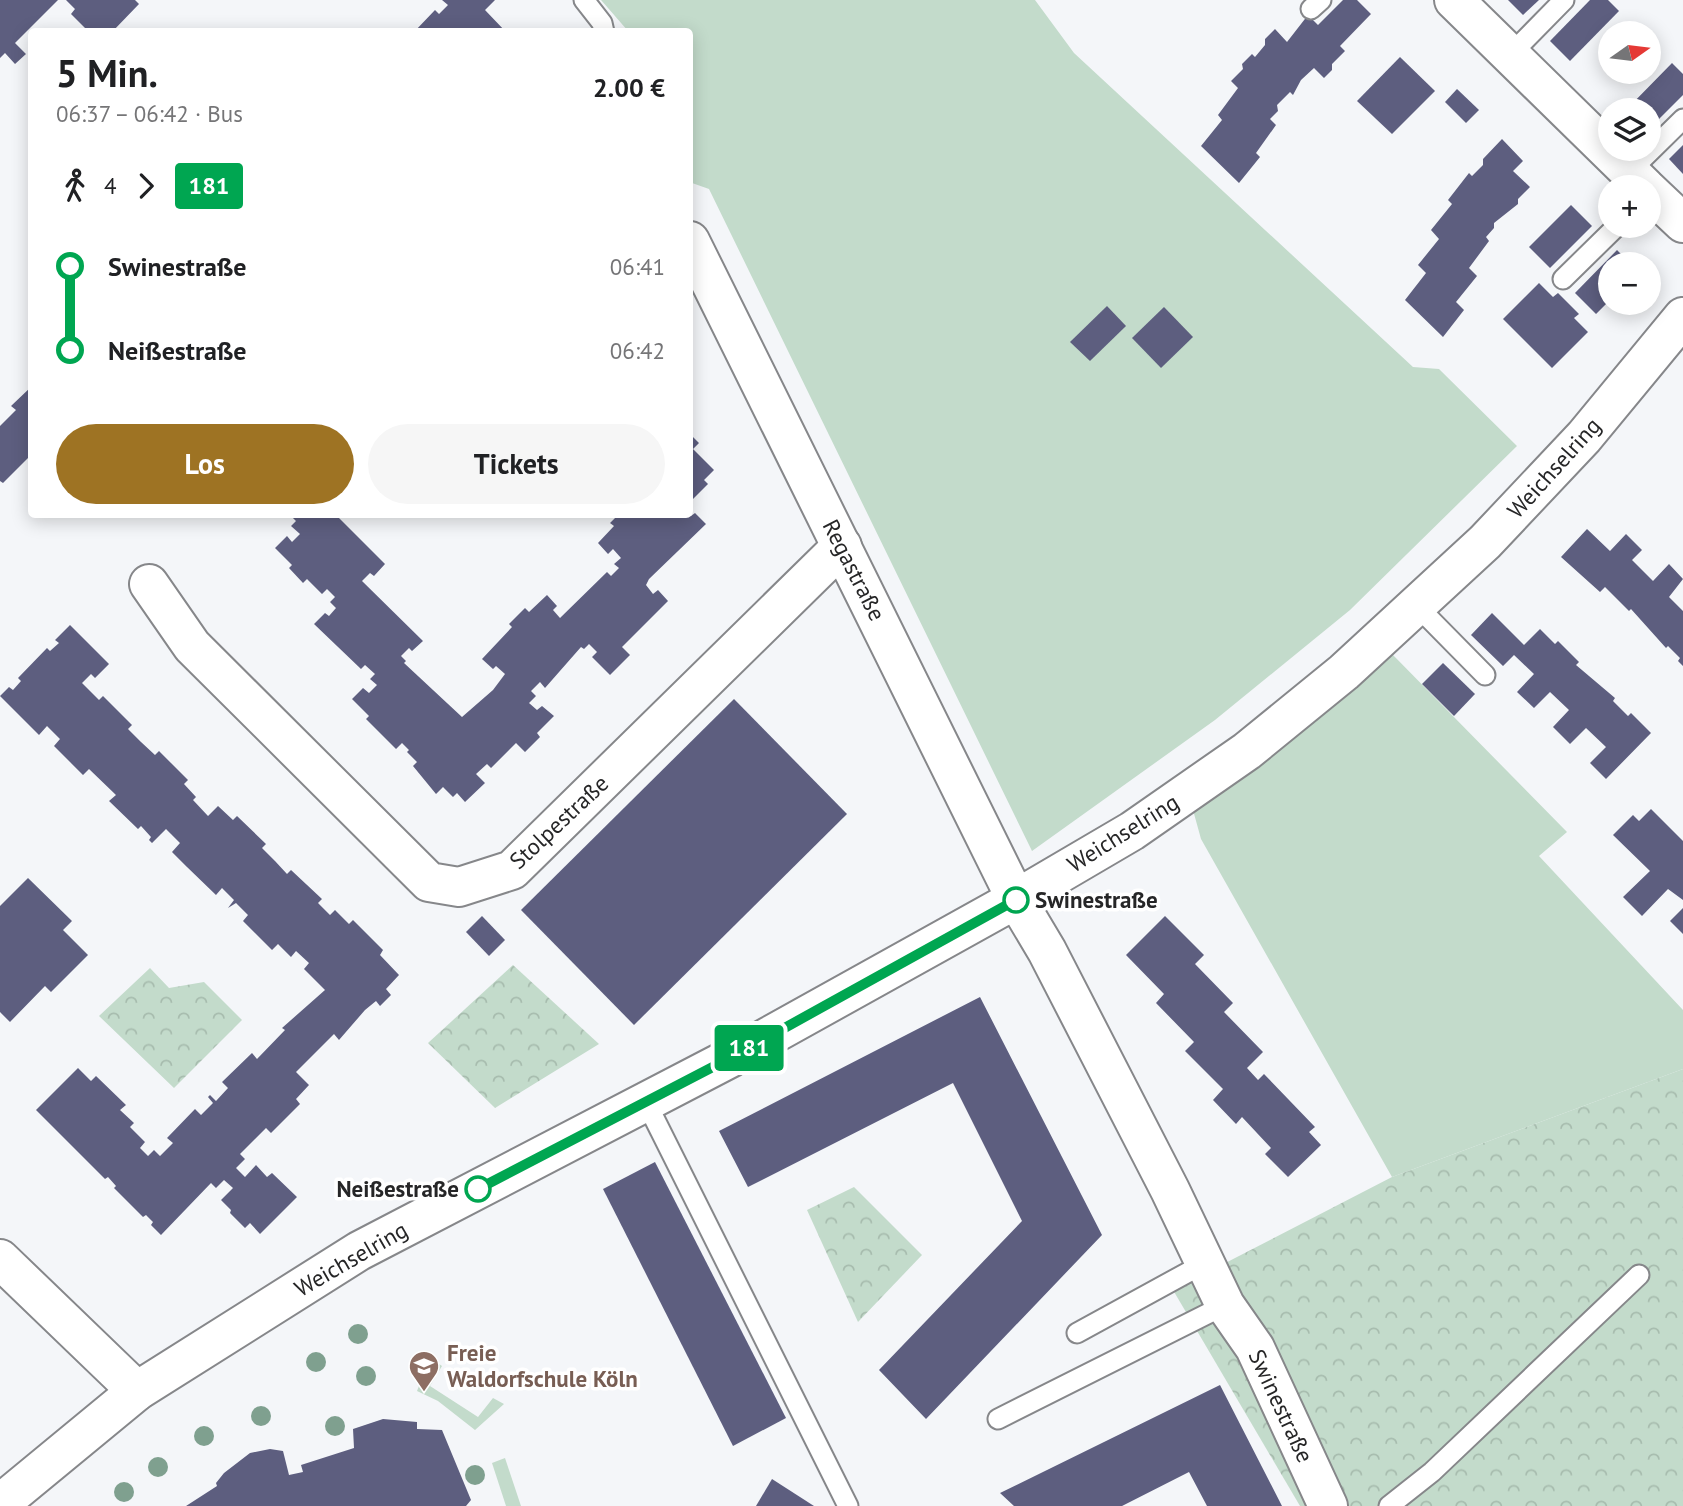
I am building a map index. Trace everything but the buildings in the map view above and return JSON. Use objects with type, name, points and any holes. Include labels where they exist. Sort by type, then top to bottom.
[{"type":"street","points":[[1454,0],[1632,175]]},
{"type":"street","points":[[1661,203],[1683,223]]},
{"type":"street","name":"Regastraße","points":[[693,247],[1016,900]]},
{"type":"street","name":"Weichselring","points":[[19,1498],[137,1391],[359,1251],[646,1102],[1016,900],[1132,831],[1247,751],[1418,607],[1526,500],[1593,426],[1683,317]]},
{"type":"street","name":"Stolpestraße","points":[[149,584],[192,646],[300,756],[429,882],[459,887],[512,870],[842,546]]},
{"type":"street","name":"Swinestraße","points":[[1016,900],[1059,974],[1225,1305],[1255,1348],[1328,1506]]},
{"type":"street","points":[[0,1259],[137,1391]]},
{"type":"lane","points":[[584,0],[603,28]]},
{"type":"lane","points":[[1510,55],[1564,0]]},
{"type":"lane","points":[[1651,175],[1683,119]]},
{"type":"lane","points":[[1563,279],[1605,238]]},
{"type":"lane","points":[[1418,607],[1485,675]]},
{"type":"lane","points":[[646,1102],[848,1506]]},
{"type":"lane","points":[[1077,1333],[1205,1263]]},
{"type":"lane","points":[[1389,1506],[1432,1472],[1639,1275]]},
{"type":"lane","points":[[998,1419],[1225,1305]]},
{"type":"green space","points":[[601,0],[1035,0],[1074,53],[1413,367],[1439,369],[1517,446],[1350,610],[1215,720],[1032,851],[709,189],[693,183],[693,28],[625,28]]},
{"type":"green space","points":[[1393,655],[1567,832],[1539,856],[1683,1010],[1683,1069],[1392,1177],[1201,839],[1193,810]]},
{"type":"green space","points":[[513,965],[599,1044],[495,1108],[428,1043]]},
{"type":"green space","points":[[150,968],[169,988],[204,982],[242,1020],[174,1088],[99,1016]]},
{"type":"green space","points":[[1683,1069],[1683,1506],[1300,1506],[1173,1290],[1392,1177]]},
{"type":"green space","points":[[854,1187],[922,1255],[858,1322],[807,1210]]},
{"type":"green space","points":[[430,1358],[442,1366],[430,1386],[478,1417],[493,1398],[504,1404],[475,1430],[438,1401],[417,1391]]},
{"type":"green space","points":[[505,1458],[521,1506],[506,1506],[492,1463]]},
{"type":"bus line","name":"181","points":[[478,1189],[732,1057],[1016,900]]},
{"type":"place","name":"Swinestraße","points":[[1016,900]]},
{"type":"place","name":"Neißestraße","points":[[478,1189]]},
{"type":"place","name":"Freie Waldorfschule Köln","points":[[424,1393]]}]
